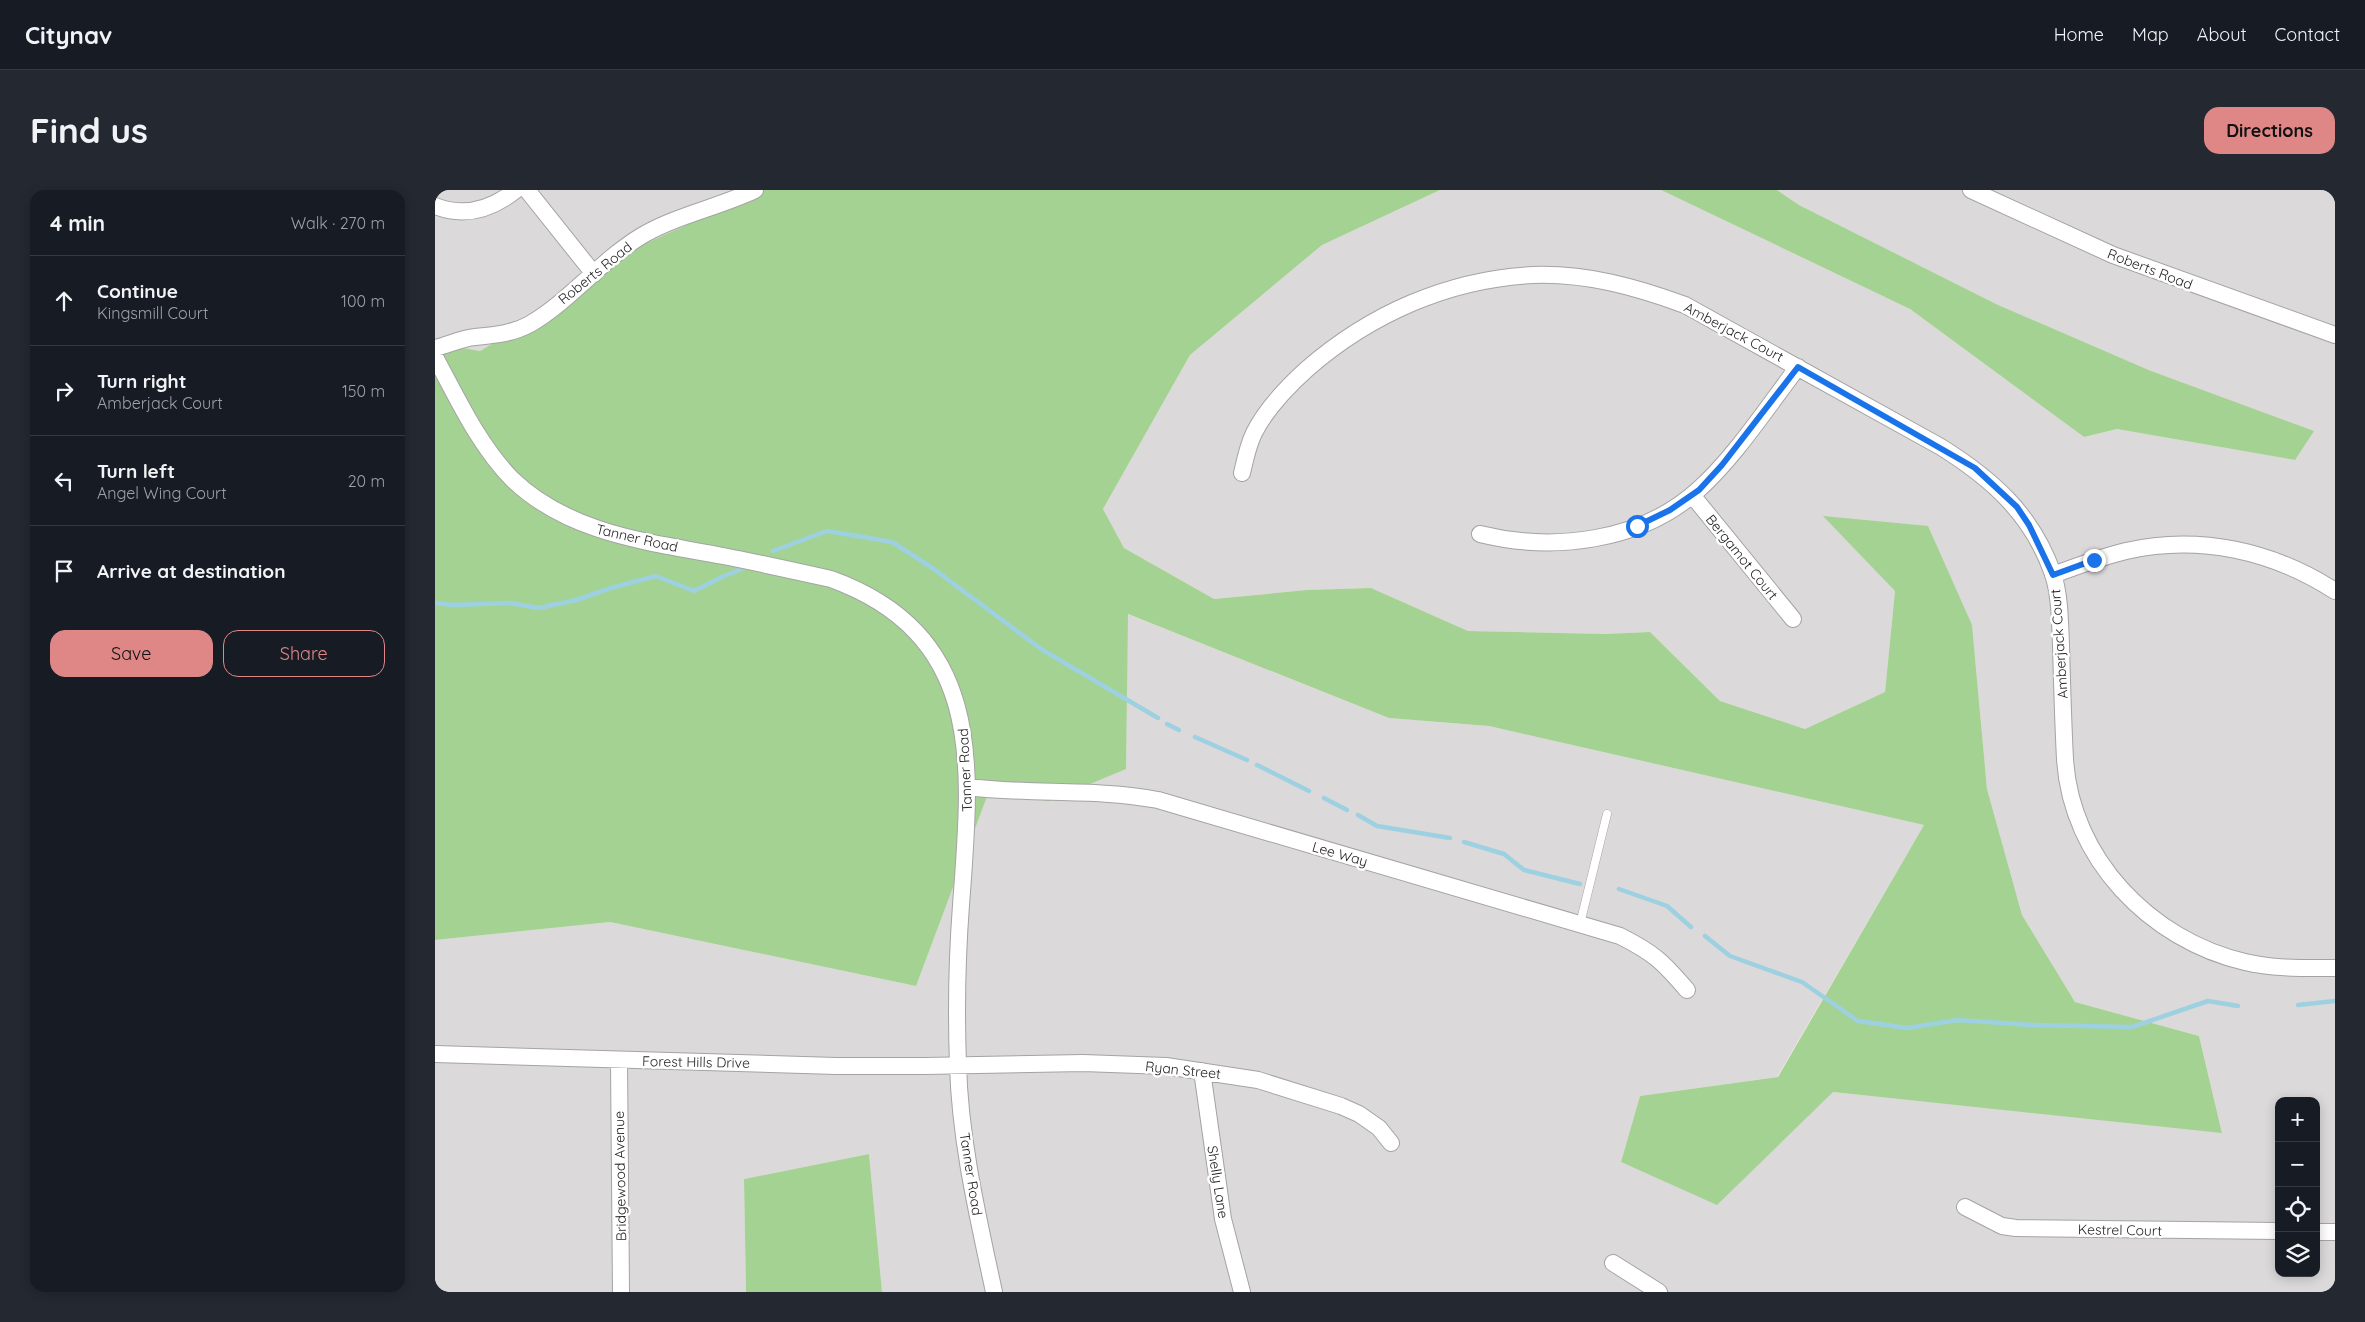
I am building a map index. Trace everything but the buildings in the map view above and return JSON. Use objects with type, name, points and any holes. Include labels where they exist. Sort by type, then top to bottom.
[{"type":"street","points":[[435,206],[446,211],[473,211],[501,203],[516,190]]},
{"type":"street","points":[[527,190],[594,274]]},
{"type":"street","name":"Roberts Road","points":[[435,348],[474,337],[498,335],[517,330],[551,310],[615,255],[657,228],[755,190]]},
{"type":"street","name":"Roberts Road","points":[[1971,190],[2113,255],[2335,335]]},
{"type":"street","name":"Amberjack Court","points":[[1243,473],[1254,433],[1273,405],[1297,378],[1321,357],[1371,323],[1399,308],[1436,294],[1490,281],[1533,276],[1569,276],[1603,280],[1645,290],[1685,305],[1975,468],[2017,507],[2036,538],[2053,575],[2060,624],[2065,761],[2070,792],[2079,822],[2098,858],[2121,890],[2149,916],[2184,940],[2204,950],[2247,963],[2271,967],[2335,968]]},
{"type":"street","name":"Tanner Road","points":[[435,357],[476,433],[494,458],[513,479],[534,497],[557,512],[587,526],[642,541],[831,579],[868,595],[892,611],[925,642],[938,661],[952,689],[962,720],[968,787],[957,969],[959,1100],[966,1152],[994,1292]]},
{"type":"street","points":[[1480,534],[1524,542],[1561,542],[1600,538],[1645,522],[1670,510],[1692,495],[1722,465],[1798,367]]},
{"type":"street","name":"Bergamot Court","points":[[1692,495],[1793,619]]},
{"type":"street","points":[[2053,575],[2127,551],[2159,546],[2187,545],[2221,547],[2253,553],[2285,564],[2315,578],[2335,591]]},
{"type":"street","name":"Lee Way","points":[[968,787],[993,790],[1108,793],[1158,800],[1620,936],[1647,949],[1663,963],[1687,990]]},
{"type":"street","name":"Forest Hills Drive","points":[[435,1054],[619,1061],[846,1066],[958,1065]]},
{"type":"street","name":"Bridgewood Avenue","points":[[619,1061],[621,1292]]},
{"type":"street","name":"Ryan Street","points":[[958,1065],[1083,1062],[1166,1066],[1258,1080],[1341,1106],[1359,1114],[1379,1128],[1391,1143]]},
{"type":"street","name":"Shelly Lane","points":[[1202,1071],[1223,1219],[1241,1292]]},
{"type":"street","name":"Kestrel Court","points":[[1965,1207],[2002,1226],[2016,1228],[2275,1231]]},
{"type":"street","points":[[2320,1232],[2335,1232]]},
{"type":"street","points":[[1613,1263],[1659,1292]]},
{"type":"lane","points":[[1580,924],[1607,814]]},
{"type":"shaded area","points":[[435,190],[754,190],[480,351],[435,343]]},
{"type":"shaded area","points":[[1440,190],[1661,190],[1910,309],[2084,437],[2117,429],[2295,460],[2151,371],[1996,304],[1799,205],[1777,190],[2335,190],[2335,1292],[882,1292],[869,1154],[744,1179],[746,1292],[435,1292],[435,940],[610,922],[916,986],[988,794],[1126,769],[1127,614],[1389,718],[1489,726],[1924,825],[1777,1077],[1640,1096],[1621,1162],[1717,1204],[1832,1092],[2222,1132],[2199,1036],[2075,1002],[2022,915],[1987,789],[1972,625],[1824,516],[1895,591],[1885,692],[1805,729],[1720,701],[1650,632],[1605,634],[1468,631],[1371,588],[1307,590],[1214,599],[1124,548],[1103,509],[1190,355],[1322,245]]},
{"type":"green space","points":[[754,190],[1440,190],[1322,245],[1190,355],[1103,509],[1124,548],[1214,599],[1307,590],[1371,588],[1468,631],[1605,634],[1650,632],[1720,701],[1805,729],[1885,692],[1895,591],[1823,516],[1928,526],[1972,625],[1987,789],[2022,915],[2075,1002],[2199,1036],[2222,1133],[1833,1092],[1717,1205],[1621,1162],[1640,1096],[1778,1077],[1924,825],[1489,726],[1389,718],[1128,614],[1126,769],[1049,801],[988,794],[916,986],[610,922],[435,940],[435,343],[480,351],[568,298],[598,265],[742,200]]},
{"type":"green space","points":[[1661,190],[1777,190],[1799,205],[1996,304],[2151,371],[2314,431],[2295,460],[2117,429],[2084,437],[1910,309]]},
{"type":"green space","points":[[869,1154],[882,1292],[746,1292],[744,1179]]},
{"type":"waterway","points":[[773,551],[827,531],[892,542],[931,567],[1041,649],[1158,718]]},
{"type":"waterway","points":[[435,603],[453,605],[509,603],[539,608],[576,600],[656,576],[694,591],[746,567]]},
{"type":"waterway","points":[[1167,724],[1179,730]]},
{"type":"waterway","points":[[1195,737],[1247,760]]},
{"type":"waterway","points":[[1257,765],[1309,791]]},
{"type":"waterway","points":[[1324,798],[1347,810]]},
{"type":"waterway","points":[[1358,815],[1377,826],[1450,838]]},
{"type":"waterway","points":[[1464,842],[1504,854],[1524,870],[1580,884]]},
{"type":"waterway","points":[[1619,889],[1667,906],[1691,927]]},
{"type":"waterway","points":[[1705,936],[1730,956],[1802,982],[1858,1021],[1907,1028],[1958,1020],[2031,1025],[2132,1027],[2208,1001],[2238,1006]]},
{"type":"waterway","points":[[2298,1005],[2335,1001]]},
{"type":"route","points":[[1637,526],[1670,510],[1699,490],[1722,465],[1798,367],[1975,468],[2017,507],[2029,525],[2053,575],[2094,560]]}]
